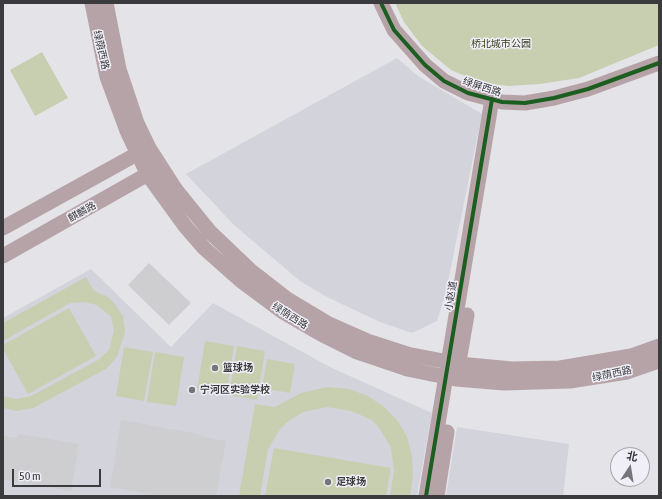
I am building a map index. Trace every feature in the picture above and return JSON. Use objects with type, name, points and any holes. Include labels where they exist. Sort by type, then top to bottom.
[{"type":"main road","name":"绿荫西路","points":[[92,3],[107,77],[120,116],[154,171],[168,204],[204,248],[240,280],[283,312],[321,334],[357,352],[407,368],[451,378],[504,383],[570,381],[627,372],[659,362]]},
{"type":"main road","name":"绿荫西路","points":[[106,3],[119,69],[137,122],[143,151]]},
{"type":"main road","name":"绿屏西路","points":[[381,3],[394,30],[425,65],[444,81],[468,93],[497,101],[525,103],[554,98],[588,89],[659,63]]},
{"type":"main road","name":"小赵道","points":[[426,496],[454,364],[497,101]]},
{"type":"main road","points":[[3,228],[143,151]]},
{"type":"main road","name":"绿荫西路","points":[[154,171],[176,190],[224,247],[251,272],[287,299],[328,323],[370,342],[407,354],[454,364],[512,369],[560,368],[631,356],[659,346]]},
{"type":"main road","name":"麒麟路","points":[[3,256],[154,171]]},
{"type":"main road","name":"小赵道","points":[[437,496],[451,378]]},
{"type":"shaded area","points":[[397,58],[418,76],[482,114],[446,292],[437,321],[412,333],[380,322],[327,297],[300,281],[234,225],[186,174]]},
{"type":"shaded area","name":"宁河区实验学校","points":[[91,269],[171,347],[213,303],[330,367],[432,413],[417,496],[3,496],[3,318]]},
{"type":"shaded area","points":[[457,427],[569,444],[563,496],[446,496]]},
{"type":"green space","name":"桥北城市公园","points":[[395,3],[659,3],[659,45],[579,78],[540,84],[509,86],[481,83],[451,70],[422,46],[404,22]]},
{"type":"green space","points":[[42,52],[68,98],[35,116],[10,70]]},
{"type":"green space","points":[[86,277],[93,290],[108,297],[123,316],[125,332],[117,357],[106,369],[33,408],[17,411],[3,408],[3,396],[16,399],[31,396],[98,360],[109,350],[114,331],[111,317],[97,305],[84,302],[70,303],[3,341],[3,323]]},
{"type":"green space","points":[[69,308],[96,356],[28,394],[3,349],[3,345]]},
{"type":"green space","name":"篮球场","points":[[205,341],[234,346],[226,395],[197,390]]},
{"type":"green space","name":"篮球场","points":[[237,346],[265,351],[257,400],[229,395]]},
{"type":"green space","points":[[124,347],[153,352],[144,401],[116,396]]},
{"type":"green space","points":[[155,352],[184,357],[176,406],[147,402]]},
{"type":"green space","name":"篮球场","points":[[267,359],[295,364],[290,393],[262,388]]},
{"type":"green space","points":[[327,387],[349,389],[368,396],[383,406],[398,421],[407,437],[412,456],[413,476],[410,496],[390,496],[394,471],[391,448],[380,429],[372,420],[351,411],[327,407],[303,412],[286,423],[279,431],[268,449],[260,496],[239,496],[255,404],[275,407],[301,393]]},
{"type":"green space","name":"足球场","points":[[274,448],[391,468],[386,496],[265,496]]},
{"type":"building","points":[[149,263],[191,303],[169,325],[128,285]]},
{"type":"building","points":[[121,420],[199,434],[199,436],[226,441],[216,496],[161,496],[110,487]]},
{"type":"building","points":[[19,434],[79,444],[71,491],[3,479],[3,436],[18,438]]},
{"type":"cycle path","points":[[381,3],[394,30],[425,65],[444,81],[468,93],[502,102],[525,103],[554,98],[588,89],[659,63]]},
{"type":"cycle path","points":[[426,496],[492,99]]},
{"type":"place","name":"篮球场","points":[[215,368]]},
{"type":"place","name":"宁河区实验学校","points":[[192,390]]},
{"type":"place","name":"足球场","points":[[328,482]]}]
